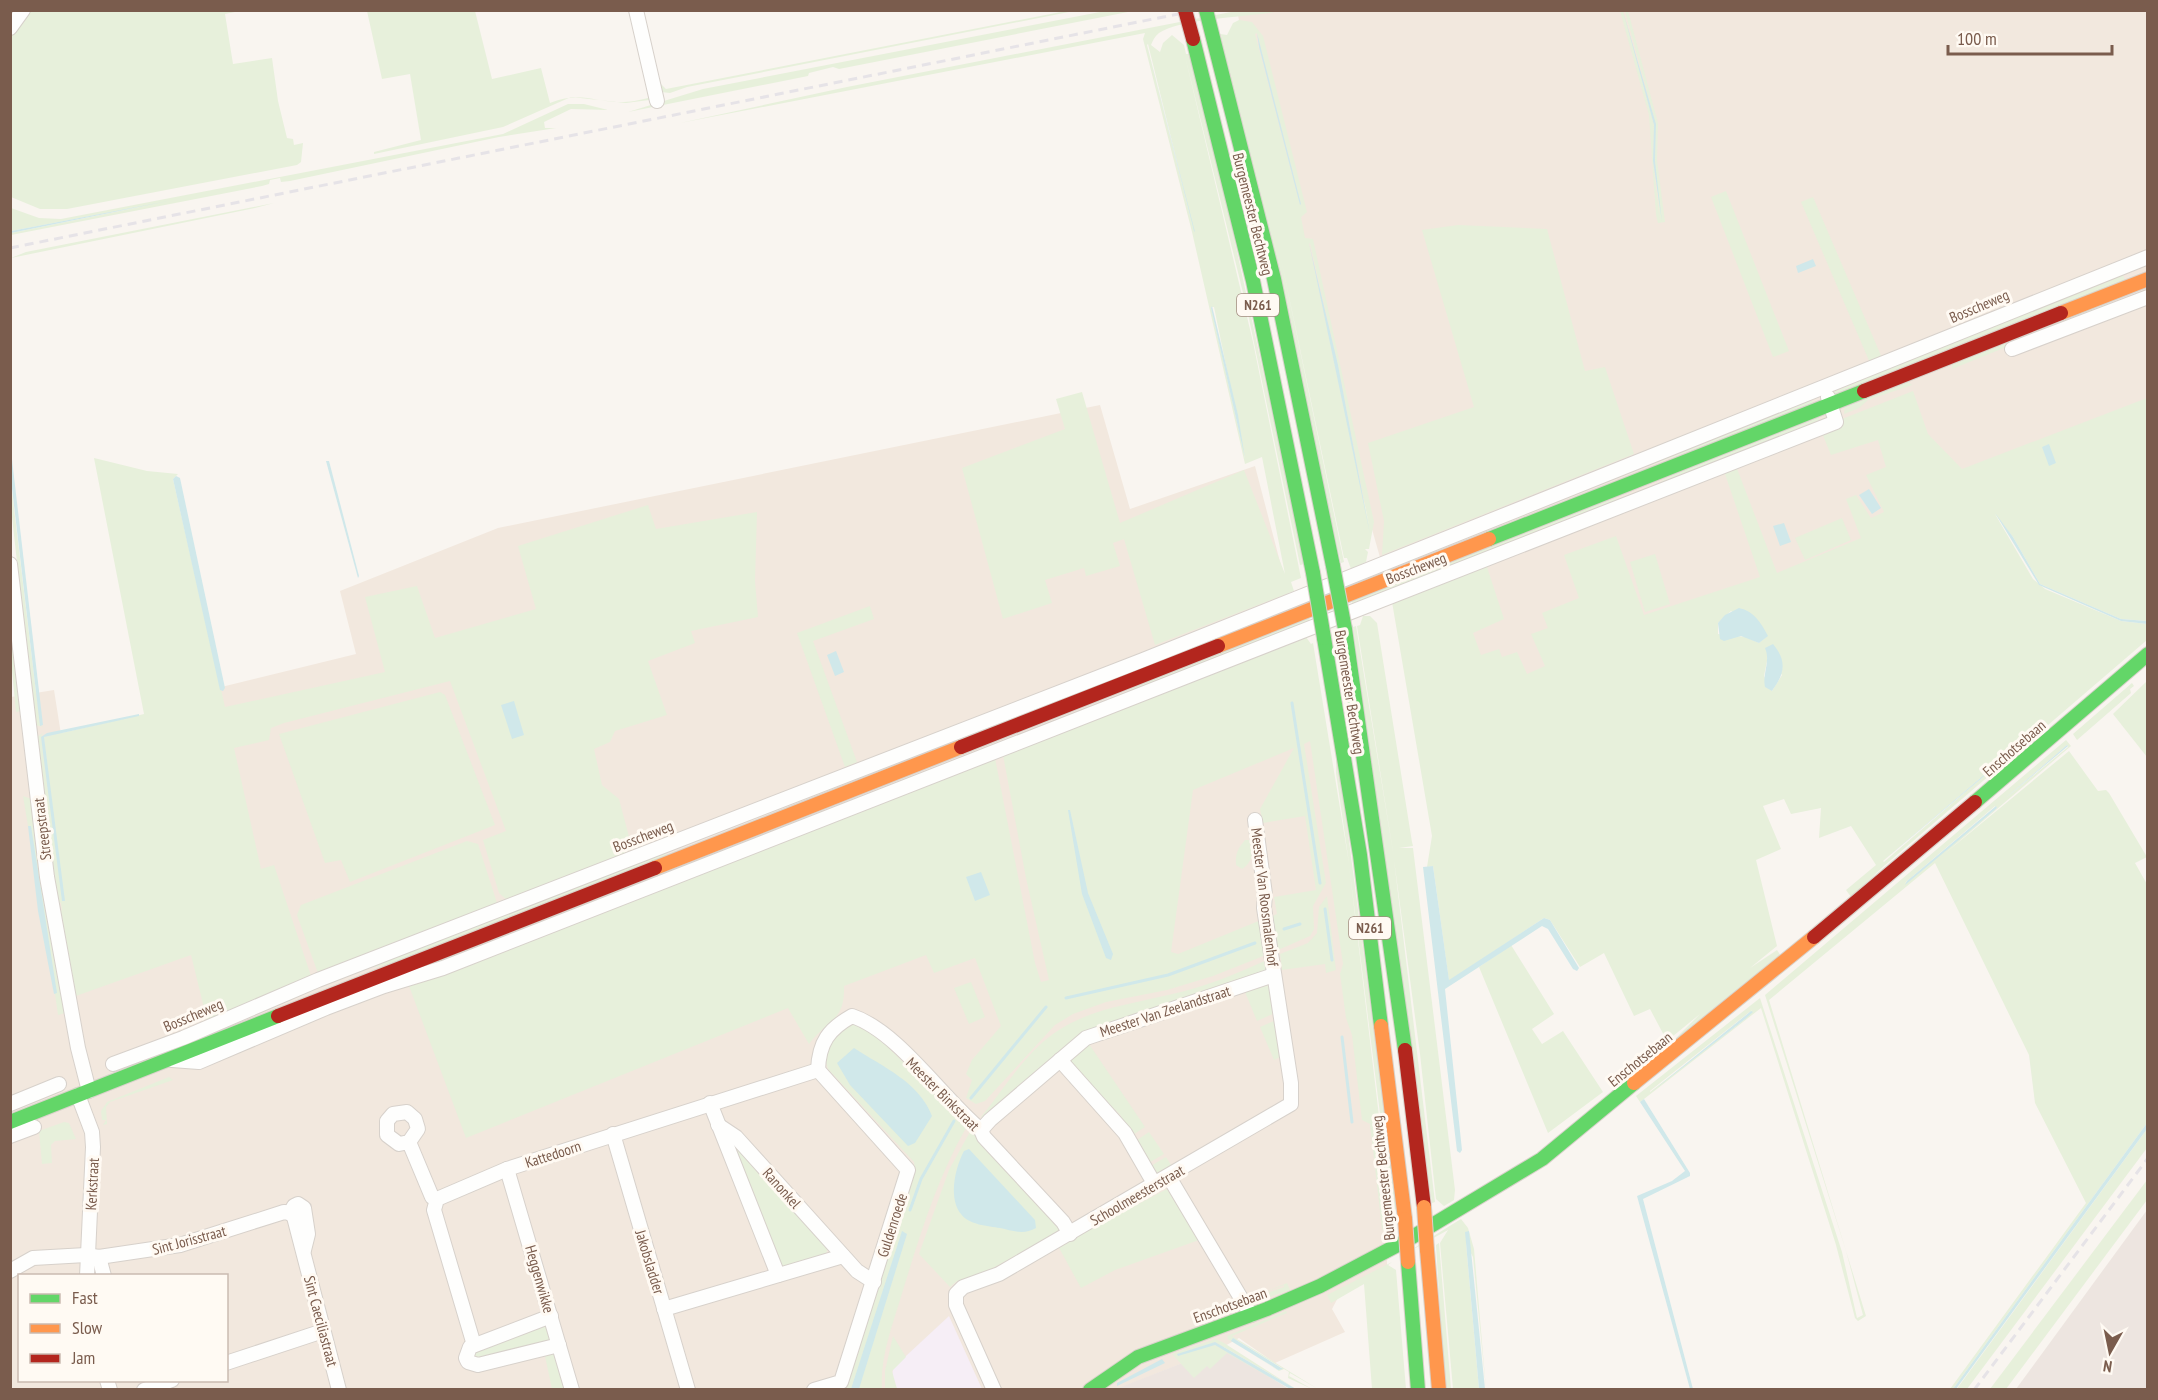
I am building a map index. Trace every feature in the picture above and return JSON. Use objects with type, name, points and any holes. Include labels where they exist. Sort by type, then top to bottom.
[{"type":"main road","name":"Burgemeester Bechtweg","points":[[1185,10],[1253,281],[1313,573],[1324,638],[1362,867],[1405,1220],[1418,1389]]},
{"type":"main road","name":"Burgemeester Bechtweg","points":[[1206,10],[1274,279],[1345,629],[1382,867],[1409,1067],[1424,1208],[1439,1389]]},
{"type":"main road","name":"Bosscheweg","points":[[10,1122],[2148,279]]},
{"type":"main road","name":"Enschotsebaan","points":[[1098,1387],[1138,1357],[1251,1315],[1320,1286],[1409,1239],[1542,1159],[1853,906],[2148,654]]},
{"type":"street","points":[[10,28],[23,10]]},
{"type":"street","points":[[636,10],[657,101]]},
{"type":"street","name":"Bosscheweg","points":[[113,1064],[183,1038],[318,980],[980,723],[2148,257]]},
{"type":"street","points":[[2116,291],[2122,307]]},
{"type":"street","points":[[2012,350],[2148,297]]},
{"type":"street","points":[[1824,388],[1831,405]]},
{"type":"street","name":"Bosscheweg","points":[[167,1060],[199,1062],[326,1008],[384,986],[443,968],[679,877],[1836,422],[1831,405]]},
{"type":"street","name":"Streepstraat","points":[[10,564],[48,877],[78,1048],[83,1093]]},
{"type":"street","points":[[980,723],[992,753]]},
{"type":"street","name":"Meester Van Roosmalenhof","points":[[1255,820],[1274,975]]},
{"type":"street","points":[[672,860],[679,877]]},
{"type":"street","name":"Meester Van Zeelandstraat","points":[[981,1130],[1060,1060],[1094,1035],[1274,975]]},
{"type":"street","name":"Schoolmeesterstraat","points":[[994,1389],[956,1305],[956,1294],[963,1287],[988,1280],[1292,1104],[1291,1083],[1274,975]]},
{"type":"street","points":[[318,980],[324,997]]},
{"type":"street","name":"Meester Binkstraat","points":[[818,1070],[819,1047],[825,1036],[852,1016],[862,1019],[887,1037],[981,1130],[984,1137],[1063,1222],[1070,1234]]},
{"type":"street","points":[[1060,1060],[1125,1133],[1155,1185]]},
{"type":"street","name":"Kattedoorn","points":[[437,1199],[507,1169],[818,1070]]},
{"type":"street","name":"Guldenroede","points":[[814,1389],[841,1386],[908,1170],[818,1070]]},
{"type":"street","points":[[10,1104],[59,1084]]},
{"type":"street","name":"Kerkstraat","points":[[83,1093],[93,1147],[92,1256],[87,1274]]},
{"type":"street","name":"Ranonkel","points":[[710,1103],[778,1275]]},
{"type":"street","name":"Ranonkel","points":[[718,1125],[736,1137],[857,1271],[874,1282]]},
{"type":"street","points":[[10,1136],[34,1127]]},
{"type":"street","name":"Jakobsladder","points":[[613,1134],[688,1389]]},
{"type":"street","points":[[410,1142],[432,1197],[437,1199],[434,1210],[474,1345]]},
{"type":"street","name":"Heggenwikke","points":[[507,1169],[572,1389]]},
{"type":"street","points":[[1169,1177],[1251,1315]]},
{"type":"street","name":"Sint Jorisstraat","points":[[10,1271],[33,1257],[92,1256],[180,1245],[284,1212],[290,1213]]},
{"type":"street","name":"Sint Caeciliastraat","points":[[290,1213],[294,1217],[339,1389]]},
{"type":"street","name":"Kerkstraat","points":[[92,1256],[103,1274]]},
{"type":"street","points":[[664,1309],[843,1256]]},
{"type":"street","points":[[550,1316],[474,1345],[468,1350],[466,1358],[468,1362],[478,1365],[559,1346]]},
{"type":"street","points":[[228,1362],[323,1330]]},
{"type":"street","points":[[143,1389],[166,1382]]},
{"type":"shaded area","points":[[1237,11],[2147,11],[2147,441],[1425,716],[1278,198]]},
{"type":"shaded area","points":[[1100,405],[1130,509],[1255,466],[1303,650],[1387,1228],[1387,1269],[1342,1290],[1332,1309],[1345,1332],[1275,1363],[1239,1338],[1223,1347],[1115,1390],[11,1390],[11,697],[54,690],[78,842],[205,691],[356,654],[340,591],[498,528]]},
{"type":"shaded area","points":[[2147,1210],[2147,1389],[2016,1389]]},
{"type":"shaded area","points":[[949,1316],[982,1389],[897,1389],[892,1377],[893,1368]]},
{"type":"shaded area","points":[[1223,1347],[1289,1389],[1116,1389]]},
{"type":"green space","points":[[26,11],[240,11],[225,14],[233,64],[272,58],[278,101],[287,138],[293,139],[294,145],[303,143],[301,162],[297,165],[67,209],[40,209],[11,197],[10,32]]},
{"type":"green space","points":[[367,11],[475,11],[492,79],[541,68],[550,103],[569,98],[503,127],[374,154],[374,152],[421,140],[410,74],[382,79]]},
{"type":"green space","points":[[1074,11],[687,87],[670,93],[661,92],[659,82],[666,89]]},
{"type":"green space","points":[[1105,11],[1133,11],[839,69],[833,67],[809,73],[808,76],[628,112],[703,89]]},
{"type":"green space","points":[[1236,11],[1280,11],[1183,24],[1159,33],[1151,45],[1160,52],[1163,43],[1172,35],[1184,45],[1186,54],[1190,54],[1221,178],[1305,564],[1300,565],[1247,309],[1185,56],[1253,342],[1301,578],[1291,582],[1294,591],[1155,645],[1124,539],[1113,543],[1120,566],[1086,576],[1084,568],[1045,580],[1052,603],[1003,619],[962,468],[1065,429],[1056,399],[1082,392],[1120,523],[1244,470],[1285,574],[1262,457],[1245,464],[1192,232],[1143,39],[1145,33],[680,123],[847,87]],"holes":[[[1148,44],[1194,231],[1147,45]],[[1211,307],[1214,307],[1243,447]]]},
{"type":"green space","points":[[1620,11],[1623,11],[1654,125],[1653,161],[1660,222],[1655,161],[1656,124],[1625,11],[1628,11],[1658,123],[1657,160],[1665,222],[1658,223],[1656,215],[1649,115]]},
{"type":"green space","points":[[1239,20],[1252,22],[1263,36],[1307,212],[1301,217],[1305,238],[1313,239],[1374,522],[1369,549],[1365,549],[1368,552],[1366,562],[1351,569],[1347,558],[1344,558],[1280,254],[1344,562],[1341,563],[1220,34],[1227,35],[1233,23]],"holes":[[[1257,33],[1301,204],[1300,205],[1255,34]],[[1309,244],[1338,365],[1369,526]]]},
{"type":"green space","points":[[652,97],[649,100],[626,103],[615,102],[631,102]]},
{"type":"green space","points":[[568,104],[584,104],[608,110],[571,109],[544,122],[545,128],[556,128],[499,137],[290,181],[281,182],[280,178],[270,180],[269,184],[262,186],[11,235],[11,233],[149,205],[11,231],[11,208],[39,218],[61,219],[503,134]]},
{"type":"green space","points":[[1726,191],[1789,351],[1773,357],[1711,197]]},
{"type":"green space","points":[[1813,197],[1882,358],[1870,363],[1801,202]]},
{"type":"green space","points":[[274,203],[255,208],[11,258],[26,252]]},
{"type":"green space","points":[[1458,225],[1547,229],[1585,371],[1605,367],[1634,454],[1382,555],[1384,521],[1368,443],[1474,407],[1422,230]]},
{"type":"green space","points":[[2122,273],[2126,282],[1835,395],[1833,392]]},
{"type":"green space","points":[[2109,303],[2110,305],[1952,369],[1952,364]]},
{"type":"green space","points":[[1907,381],[1912,385],[1868,400],[1859,408],[1844,414],[1845,407]]},
{"type":"green space","points":[[1913,391],[1928,434],[1962,469],[2147,398],[2147,621],[2121,619],[2040,584],[2013,537],[1995,514],[2033,579],[2045,589],[2121,621],[2147,624],[2147,640],[1851,897],[1846,890],[1876,865],[1851,826],[1819,838],[1821,808],[1791,814],[1784,799],[1763,806],[1781,849],[1756,860],[1777,946],[1750,968],[1777,950],[1781,956],[1669,1045],[1700,1014],[1667,1041],[1650,1009],[1634,1016],[1604,953],[1580,967],[1550,920],[1544,918],[1449,981],[1433,866],[1427,867],[1432,836],[1392,602],[1486,564],[1504,619],[1473,633],[1481,655],[1499,649],[1502,657],[1517,652],[1527,674],[1545,666],[1531,634],[1548,628],[1542,613],[1579,598],[1564,555],[1616,536],[1644,615],[1760,577],[1724,471],[1736,466],[1777,573],[1861,538],[1846,499],[1856,495],[1871,518],[1884,512],[1866,475],[1886,467],[1878,440],[1831,455],[1822,433],[1842,419]],"holes":[[[1731,611],[1767,636],[1759,643],[1746,637],[1718,634],[1718,623]],[[1768,656],[1782,675],[1772,691],[1764,676]],[[1993,768],[1884,862],[1883,861]]]},
{"type":"green space","points":[[1811,398],[1813,405],[1648,466],[1647,461]]},
{"type":"green space","points":[[1818,416],[1820,422],[1652,487],[1682,470]]},
{"type":"green space","points":[[94,458],[147,471],[178,474],[173,479],[225,707],[385,672],[365,597],[417,586],[435,638],[536,609],[518,546],[648,505],[656,529],[757,512],[755,581],[758,617],[691,631],[695,643],[648,661],[667,715],[615,731],[610,742],[594,749],[602,785],[619,799],[632,848],[623,854],[704,823],[319,976],[297,915],[301,905],[467,841],[478,844],[497,903],[507,900],[499,893],[483,840],[506,831],[450,681],[284,723],[271,728],[269,740],[234,748],[261,869],[274,865],[312,979],[208,1024],[191,955],[73,997],[59,912],[62,910],[61,903],[58,902],[37,737],[43,733],[41,737],[63,901],[44,737],[144,714]]},
{"type":"green space","points":[[10,475],[40,725],[43,727],[35,725],[11,508]]},
{"type":"green space","points":[[1620,498],[1621,504],[1354,607],[1352,602],[1309,618],[1311,624],[1132,692],[1130,689],[1593,505]]},
{"type":"green space","points":[[1842,518],[1851,540],[1805,560],[1795,538]]},
{"type":"green space","points":[[1655,554],[1670,604],[1645,612],[1630,562]]},
{"type":"green space","points":[[870,606],[874,619],[813,641],[857,762],[845,767],[797,633]]},
{"type":"green space","points":[[10,609],[22,711],[16,712],[11,660]]},
{"type":"green space","points":[[1363,616],[1370,616],[1377,623],[1413,846],[1399,848],[1413,848],[1455,1190],[1454,1200],[1444,1206],[1436,1199],[1420,1054],[1394,860],[1435,1202],[1432,1203],[1353,627],[1356,626],[1394,858],[1357,626],[1360,625]]},
{"type":"green space","points":[[1306,637],[1311,644],[1313,643],[1349,863],[1336,773],[1336,741],[1397,1209],[1392,1210],[1349,865],[1392,1225],[1391,1235],[1386,1234],[1382,1228],[1370,1124],[1362,1120],[1352,1035],[1346,1018],[1340,974],[1343,964],[1310,741],[1304,744],[1326,883],[1313,906],[1314,929],[1310,936],[1278,950],[1273,916],[1277,914],[1274,897],[1316,890],[1305,816],[1263,823],[1260,809],[1294,748],[1193,790],[1171,952],[1178,954],[1261,920],[1266,955],[1213,976],[1167,990],[1106,1002],[1073,1014],[1055,1025],[985,1101],[976,1104],[966,1098],[972,1080],[966,1074],[972,1060],[1001,1026],[975,958],[934,973],[926,955],[844,986],[844,998],[838,1014],[809,1044],[788,1008],[466,1138],[409,986],[995,758],[1035,963],[1041,982],[1049,980],[1026,878],[1003,755]]},
{"type":"green space","points":[[2147,681],[2147,757],[2113,714]]},
{"type":"green space","points":[[2132,683],[2134,686],[2130,689],[2131,693],[2077,740],[2073,734]]},
{"type":"green space","points":[[440,692],[445,695],[495,825],[350,882],[341,860],[325,863],[279,734]]},
{"type":"green space","points":[[2066,740],[2071,746],[1943,855],[2069,751],[2098,791],[2106,790],[2109,793],[2147,857],[2135,863],[2148,886],[2147,1123],[1953,1389],[1950,1389],[2086,1203],[2035,1103],[2029,1055],[1935,863],[1769,1000],[1866,1316],[1858,1321],[1855,1318],[1836,1245],[1761,1008],[1640,1102],[1636,1096],[1760,998],[1842,1252],[1857,1318],[1863,1315],[1846,1251],[1765,995]],"holes":[[[2067,745],[2068,747],[2007,797],[2008,796]],[[1995,806],[1997,808],[1904,884]],[[1752,1010],[1744,1020],[1650,1091]]]},
{"type":"green space","points":[[23,796],[32,799],[65,1013],[58,1015],[31,827],[28,826]]},
{"type":"green space","points":[[1245,840],[1250,840],[1252,852],[1250,860],[1242,869],[1236,865],[1236,858]]},
{"type":"green space","points":[[665,852],[667,856],[398,962],[375,967],[374,961]]},
{"type":"green space","points":[[1327,896],[1336,970],[1326,973],[1325,964],[1282,970],[1280,954],[1308,943],[1317,933],[1319,907]]},
{"type":"green space","points":[[1511,945],[1554,1014],[1532,1029],[1542,1044],[1563,1031],[1603,1092],[1548,1133],[1479,967]]},
{"type":"green space","points":[[1267,960],[1267,971],[1084,1036],[986,1119],[981,1117],[1014,1073],[1042,1042],[1066,1026],[1094,1013],[1206,985]]},
{"type":"green space","points":[[971,982],[985,1017],[969,1024],[954,988]]},
{"type":"green space","points":[[1269,985],[1275,1013],[1257,1021],[1245,992]]},
{"type":"green space","points":[[1276,1020],[1282,1056],[1274,1060],[1260,1027]]},
{"type":"green space","points":[[853,1023],[861,1024],[877,1036],[967,1126],[937,1189],[914,1256],[887,1344],[882,1389],[846,1389],[846,1386],[915,1171],[914,1162],[828,1069],[824,1056],[826,1044]]},
{"type":"green space","points":[[1089,1044],[1145,1127],[1131,1136],[1119,1119],[1121,1116],[1069,1061]]},
{"type":"green space","points":[[169,1077],[173,1080],[110,1102],[106,1107],[107,1124],[103,1125],[106,1120],[102,1120],[101,1111],[107,1102]]},
{"type":"green space","points":[[64,1122],[69,1123],[76,1139],[55,1141],[51,1145],[52,1163],[42,1164],[39,1131]]},
{"type":"green space","points":[[2147,1129],[2147,1148],[1967,1389],[1956,1390]]},
{"type":"green space","points":[[971,1130],[1059,1225],[1060,1231],[984,1273],[957,1281],[950,1287],[919,1254],[949,1170]]},
{"type":"green space","points":[[1149,1132],[1164,1154],[1147,1164],[1134,1142]]},
{"type":"green space","points":[[740,1149],[828,1244],[826,1256],[786,1268],[780,1265],[736,1150]]},
{"type":"green space","points":[[1166,1157],[1173,1168],[1160,1176],[1154,1175],[1149,1167]]},
{"type":"green space","points":[[2147,1180],[2147,1200],[2006,1389],[1990,1389]]},
{"type":"green space","points":[[1167,1189],[1199,1240],[1115,1270],[1081,1288],[1058,1246]]},
{"type":"green space","points":[[1461,1219],[1468,1228],[1474,1249],[1486,1389],[1473,1257],[1466,1243],[1479,1389],[1453,1389],[1440,1243],[1448,1230],[1403,1255]]},
{"type":"green space","points":[[1439,1243],[1451,1389],[1445,1389],[1436,1245]]},
{"type":"green space","points":[[1392,1262],[1388,1265],[1396,1270],[1406,1389],[1372,1389],[1364,1284],[1331,1303],[1327,1295]]},
{"type":"green space","points":[[1287,1283],[1290,1290],[1249,1304],[1247,1300],[1284,1287],[1284,1285],[1260,1294]]},
{"type":"green space","points":[[1286,1311],[1287,1313],[1232,1336],[1318,1389],[1290,1373],[1289,1376],[1312,1389],[1288,1378],[1289,1372],[1284,1369],[1279,1371],[1242,1348],[1278,1370],[1282,1368],[1233,1338],[1231,1341],[1227,1336]]},
{"type":"green space","points":[[545,1324],[551,1342],[473,1360],[470,1353]]},
{"type":"green space","points":[[893,1336],[906,1357],[892,1371],[897,1389],[885,1389],[885,1371]]},
{"type":"green space","points":[[1216,1339],[1296,1389],[1215,1342],[1180,1353],[1215,1345],[1290,1389],[1227,1353],[1210,1369],[1207,1366],[1194,1378],[1172,1354]]},
{"type":"green space","points":[[556,1353],[567,1389],[552,1389],[545,1356]]},
{"type":"water","points":[[1623,11],[1656,124],[1655,161],[1662,222],[1653,161],[1654,125]]},
{"type":"water","points":[[1257,33],[1301,204],[1300,205],[1259,47]]},
{"type":"water","points":[[1147,45],[1195,232],[1194,231]]},
{"type":"water","points":[[168,201],[11,233],[11,231]]},
{"type":"water","points":[[1309,243],[1338,365],[1370,534]]},
{"type":"water","points":[[1813,259],[1816,266],[1798,273],[1796,266]]},
{"type":"water","points":[[1212,306],[1238,415],[1245,458],[1211,308]]},
{"type":"water","points":[[2049,444],[2056,463],[2049,466],[2042,447]]},
{"type":"water","points":[[11,451],[43,725],[40,726],[11,480]]},
{"type":"water","points":[[326,461],[329,461],[358,578]]},
{"type":"water","points":[[176,476],[180,478],[225,688],[223,691],[220,690],[173,479]]},
{"type":"water","points":[[1869,489],[1881,508],[1872,514],[1859,495]]},
{"type":"water","points":[[1995,513],[2013,537],[2040,584],[2121,619],[2147,621],[2147,624],[2121,621],[2039,585]]},
{"type":"water","points":[[1784,523],[1791,542],[1780,546],[1773,526]]},
{"type":"water","points":[[1739,608],[1753,615],[1768,636],[1759,643],[1741,636],[1724,641],[1720,639],[1718,623],[1725,615]]},
{"type":"water","points":[[1773,644],[1781,656],[1783,667],[1780,678],[1772,691],[1765,687],[1767,653],[1765,648]]},
{"type":"water","points":[[836,651],[844,672],[835,676],[827,655]]},
{"type":"water","points":[[514,701],[524,735],[512,739],[501,705]]},
{"type":"water","points":[[139,714],[139,716],[44,737],[65,901],[62,901],[41,737],[47,733]]},
{"type":"water","points":[[2038,729],[2039,730],[1883,861]]},
{"type":"water","points":[[2068,746],[2007,797],[2008,796]]},
{"type":"water","points":[[1996,806],[1997,808],[1905,885],[1907,881]]},
{"type":"water","points":[[1068,810],[1070,810],[1088,893],[1113,954],[1111,960],[1106,958],[1082,894]]},
{"type":"water","points":[[28,826],[31,826],[57,993],[54,994],[38,911]]},
{"type":"water","points":[[1433,866],[1449,980],[1544,918],[1550,920],[1579,968],[1577,971],[1573,969],[1548,929],[1542,926],[1445,989],[1462,1150],[1460,1153],[1457,1151],[1423,867]]},
{"type":"water","points":[[981,872],[990,895],[975,901],[966,877]]},
{"type":"water","points":[[1751,1011],[1753,1012],[1744,1020],[1651,1092]]},
{"type":"water","points":[[854,1048],[899,1076],[926,1104],[932,1116],[915,1143],[908,1146],[850,1085],[837,1063]]},
{"type":"water","points":[[1644,1099],[1690,1173],[1690,1176],[1643,1199],[1693,1389],[1690,1389],[1637,1196],[1672,1181],[1685,1171],[1640,1102]]},
{"type":"water","points":[[2147,1123],[2147,1129],[1956,1389],[1953,1389]]},
{"type":"water","points":[[969,1149],[1035,1220],[1036,1228],[1023,1232],[1014,1231],[984,1226],[964,1218],[955,1200],[954,1183],[964,1151]]},
{"type":"water","points":[[902,1231],[907,1234],[859,1389],[851,1389]]},
{"type":"water","points":[[1469,1231],[1485,1389],[1479,1389],[1465,1232]]},
{"type":"water","points":[[1233,1338],[1283,1369],[1278,1370],[1231,1341]]},
{"type":"water","points":[[1215,1342],[1296,1389],[1290,1389],[1215,1345],[1178,1356],[1177,1354]]},
{"type":"water","points":[[1162,1359],[1165,1363],[1117,1386],[1117,1383]]},
{"type":"waterway","points":[[1292,703],[1320,883]]},
{"type":"waterway","points":[[1325,909],[1332,960]]},
{"type":"waterway","points":[[1284,929],[1300,924]]},
{"type":"waterway","points":[[1066,998],[1168,975],[1255,943]]},
{"type":"waterway","points":[[971,1098],[1046,1007]]},
{"type":"waterway","points":[[1342,1037],[1352,1122]]},
{"type":"waterway","points":[[910,1210],[921,1179],[954,1121]]},
{"type":"railway","points":[[10,248],[1198,10]]},
{"type":"railway","points":[[1974,1390],[2148,1158]]},
{"type":"traffic: fast","points":[[1206,10],[1274,279],[1333,566]]},
{"type":"traffic: fast","points":[[1193,39],[1253,281],[1313,573]]},
{"type":"traffic: fast","points":[[1489,539],[1864,391]]},
{"type":"traffic: fast","points":[[1333,566],[1345,629]]},
{"type":"traffic: fast","points":[[1313,573],[1324,638]]},
{"type":"traffic: fast","points":[[1345,629],[1405,1050]]},
{"type":"traffic: fast","points":[[1324,638],[1360,855],[1381,1026]]},
{"type":"traffic: fast","points":[[1975,802],[2148,654]]},
{"type":"traffic: fast","points":[[10,1122],[278,1016]]},
{"type":"traffic: fast","points":[[1090,1390],[1138,1357],[1267,1309],[1320,1286],[1409,1239],[1542,1159],[1634,1083]]},
{"type":"traffic: fast","points":[[1408,1262],[1418,1390]]},
{"type":"traffic: slow","points":[[2061,313],[2148,279]]},
{"type":"traffic: slow","points":[[1218,646],[1489,539]]},
{"type":"traffic: slow","points":[[655,868],[961,747]]},
{"type":"traffic: slow","points":[[1634,1083],[1814,937]]},
{"type":"traffic: slow","points":[[1381,1026],[1405,1219]]},
{"type":"traffic: slow","points":[[1424,1207],[1427,1250]]},
{"type":"traffic: slow","points":[[1405,1219],[1408,1262]]},
{"type":"traffic: slow","points":[[1427,1250],[1439,1390]]},
{"type":"traffic: jam","points":[[1185,10],[1193,39]]},
{"type":"traffic: jam","points":[[1864,391],[2061,313]]},
{"type":"traffic: jam","points":[[961,747],[1218,646]]},
{"type":"traffic: jam","points":[[1814,937],[1975,802]]},
{"type":"traffic: jam","points":[[278,1016],[655,868]]},
{"type":"traffic: jam","points":[[1405,1050],[1424,1207]]}]
